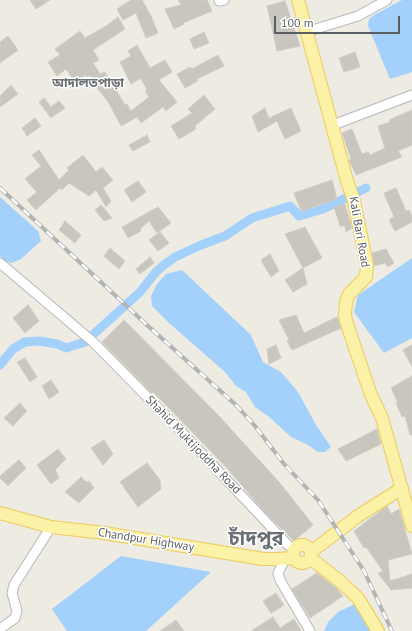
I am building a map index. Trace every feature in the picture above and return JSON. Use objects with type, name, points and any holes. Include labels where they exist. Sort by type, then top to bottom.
[{"type":"main road","name":"Kali Bari Road","points":[[298,0],[347,181],[354,201],[367,265],[366,277],[350,294],[346,302],[345,314],[371,395],[382,418],[407,489],[412,526]]},
{"type":"main road","points":[[378,631],[358,598],[310,555],[358,516],[407,489]]},
{"type":"main road","name":"Chandpur Highway","points":[[0,513],[51,527],[104,533],[263,559],[287,553],[300,563],[306,562],[310,555]]},
{"type":"street","points":[[219,0],[224,0]]},
{"type":"street","points":[[306,32],[358,16],[387,0]]},
{"type":"street","points":[[333,125],[412,95]]},
{"type":"street","name":"Shahid Muktijoddha Road","points":[[0,263],[92,341],[176,426],[287,553]]},
{"type":"street","points":[[0,630],[14,618],[17,611],[12,593],[14,585],[51,527]]},
{"type":"street","points":[[287,553],[278,573],[280,580],[310,631]]},
{"type":"water","points":[[402,0],[412,0],[412,72],[390,79],[368,26],[369,19]]},
{"type":"water","points":[[0,197],[38,231],[41,241],[21,259],[12,263],[5,261],[0,256]]},
{"type":"water","points":[[412,258],[412,338],[384,353],[354,312],[358,295]]},
{"type":"water","points":[[182,270],[251,335],[263,362],[281,372],[298,392],[316,425],[331,447],[325,452],[318,452],[308,445],[291,437],[268,416],[255,407],[246,392],[236,386],[225,372],[169,323],[152,306],[151,296],[157,284],[166,274]]},
{"type":"water","points":[[121,556],[211,572],[146,631],[67,631],[52,609]]},
{"type":"water","points":[[357,603],[377,631],[324,631],[328,622],[338,612]]},
{"type":"building","points":[[30,0],[50,0],[36,9]]},
{"type":"building","points":[[131,0],[142,0],[158,33],[146,38],[136,13],[123,20],[117,9]]},
{"type":"building","points":[[178,0],[207,0],[212,11],[183,23],[184,24],[174,29],[165,9],[181,5]]},
{"type":"building","points":[[285,1],[300,46],[277,51],[267,6]]},
{"type":"building","points":[[118,17],[125,29],[93,50],[99,60],[93,63],[100,74],[105,72],[125,105],[127,104],[131,111],[149,97],[145,91],[147,90],[141,78],[131,84],[120,62],[131,56],[128,51],[137,45],[150,68],[165,60],[172,72],[159,80],[177,102],[166,111],[163,107],[141,123],[137,117],[121,126],[110,105],[99,91],[90,75],[87,77],[86,75],[75,82],[66,69],[57,76],[48,62],[60,55],[55,49],[80,31],[85,38]]},
{"type":"building","points":[[204,32],[209,43],[194,49],[190,39]]},
{"type":"building","points":[[8,36],[18,50],[0,63],[0,42]]},
{"type":"building","points":[[355,52],[360,67],[344,72],[339,58]]},
{"type":"building","points":[[218,55],[224,66],[197,79],[198,81],[185,88],[177,74],[190,67],[192,69]]},
{"type":"building","points":[[11,85],[18,94],[0,107],[0,96]]},
{"type":"building","points":[[204,95],[215,109],[195,126],[196,129],[179,139],[171,126],[192,113],[188,109]]},
{"type":"building","points":[[44,98],[51,107],[59,101],[65,108],[51,118],[39,102]]},
{"type":"building","points":[[265,108],[269,118],[291,108],[301,131],[285,139],[277,121],[258,132],[252,116]]},
{"type":"building","points":[[412,110],[412,145],[398,151],[402,157],[356,175],[349,160],[351,159],[342,133],[352,129],[362,154],[368,152],[370,155],[385,148],[378,126],[390,122],[389,120]]},
{"type":"building","points":[[35,118],[41,126],[27,136],[22,128]]},
{"type":"building","points":[[147,135],[150,142],[133,151],[129,145]]},
{"type":"building","points":[[39,150],[59,180],[69,170],[67,168],[83,155],[96,172],[102,167],[113,180],[103,188],[111,201],[106,207],[96,190],[89,196],[69,183],[62,190],[60,188],[36,210],[27,200],[37,192],[25,179],[41,166],[32,155]]},
{"type":"building","points":[[332,180],[337,199],[301,211],[294,193]]},
{"type":"building","points":[[138,181],[146,192],[132,202],[124,190]]},
{"type":"building","points":[[396,188],[406,211],[409,210],[412,216],[412,222],[395,231],[389,220],[394,217],[384,193]]},
{"type":"building","points":[[345,204],[352,228],[346,232],[345,226],[340,226],[334,207]]},
{"type":"building","points":[[101,205],[112,218],[104,221],[95,210]]},
{"type":"building","points":[[158,207],[171,223],[157,233],[149,221],[140,229],[141,231],[128,238],[122,227]]},
{"type":"building","points":[[65,221],[81,235],[75,243],[59,230]]},
{"type":"building","points":[[305,227],[322,258],[303,268],[285,234]]},
{"type":"building","points":[[160,232],[169,243],[158,251],[149,240]]},
{"type":"building","points":[[110,248],[125,261],[119,269],[104,256]]},
{"type":"building","points":[[386,249],[394,263],[388,267],[385,263],[374,266],[372,253]]},
{"type":"building","points":[[270,254],[279,271],[271,277],[261,260]]},
{"type":"building","points":[[150,257],[154,263],[140,274],[136,269]]},
{"type":"building","points":[[303,268],[307,284],[293,292],[285,280]]},
{"type":"building","points":[[28,305],[39,321],[25,333],[13,318]]},
{"type":"building","points":[[296,315],[304,333],[337,317],[341,328],[292,350],[287,341],[289,340],[279,320]]},
{"type":"building","points":[[124,320],[219,416],[279,482],[313,525],[294,541],[263,510],[226,467],[102,342]]},
{"type":"building","points":[[276,345],[281,358],[269,364],[267,349]]},
{"type":"building","points":[[412,345],[412,367],[403,350]]},
{"type":"building","points":[[25,358],[37,377],[30,382],[17,362]]},
{"type":"building","points":[[412,376],[412,435],[410,435],[405,416],[402,417],[396,403],[398,403],[391,388]]},
{"type":"building","points":[[51,380],[59,392],[49,399],[42,386]]},
{"type":"building","points":[[20,403],[27,411],[13,426],[4,418]]},
{"type":"building","points":[[377,429],[381,444],[346,461],[338,449]]},
{"type":"building","points":[[104,440],[113,454],[103,465],[91,448]]},
{"type":"building","points":[[58,449],[66,459],[55,470],[59,478],[51,484],[37,465]]},
{"type":"building","points":[[19,460],[26,468],[8,486],[0,478],[0,476]]},
{"type":"building","points":[[147,463],[160,480],[161,489],[138,507],[120,482]]},
{"type":"building","points":[[81,477],[86,482],[89,481],[94,488],[79,503],[65,492]]},
{"type":"building","points":[[387,506],[391,514],[399,509],[412,554],[388,560],[390,581],[412,574],[412,588],[391,590],[378,573],[383,571],[366,547],[364,548],[354,531]]},
{"type":"building","points":[[317,573],[336,588],[343,596],[310,618],[292,589]]},
{"type":"building","points":[[276,593],[284,605],[271,613],[263,601]]},
{"type":"building","points":[[273,617],[280,628],[294,619],[301,631],[251,631]]},
{"type":"building","points":[[176,620],[184,631],[160,631]]},
{"type":"waterway","points":[[0,365],[13,349],[25,342],[39,341],[57,344],[66,348],[85,342],[140,292],[156,272],[165,264],[175,257],[225,236],[252,218],[290,206],[299,216],[323,209],[366,188]]},
{"type":"railway","points":[[0,188],[147,325],[236,405],[255,426],[284,464],[318,500],[364,571],[392,631]]},
{"type":"district","name":"আদালতপাড়া","points":[[88,83]]},
{"type":"district","name":"চাঁদপুর","points":[[256,539]]}]
